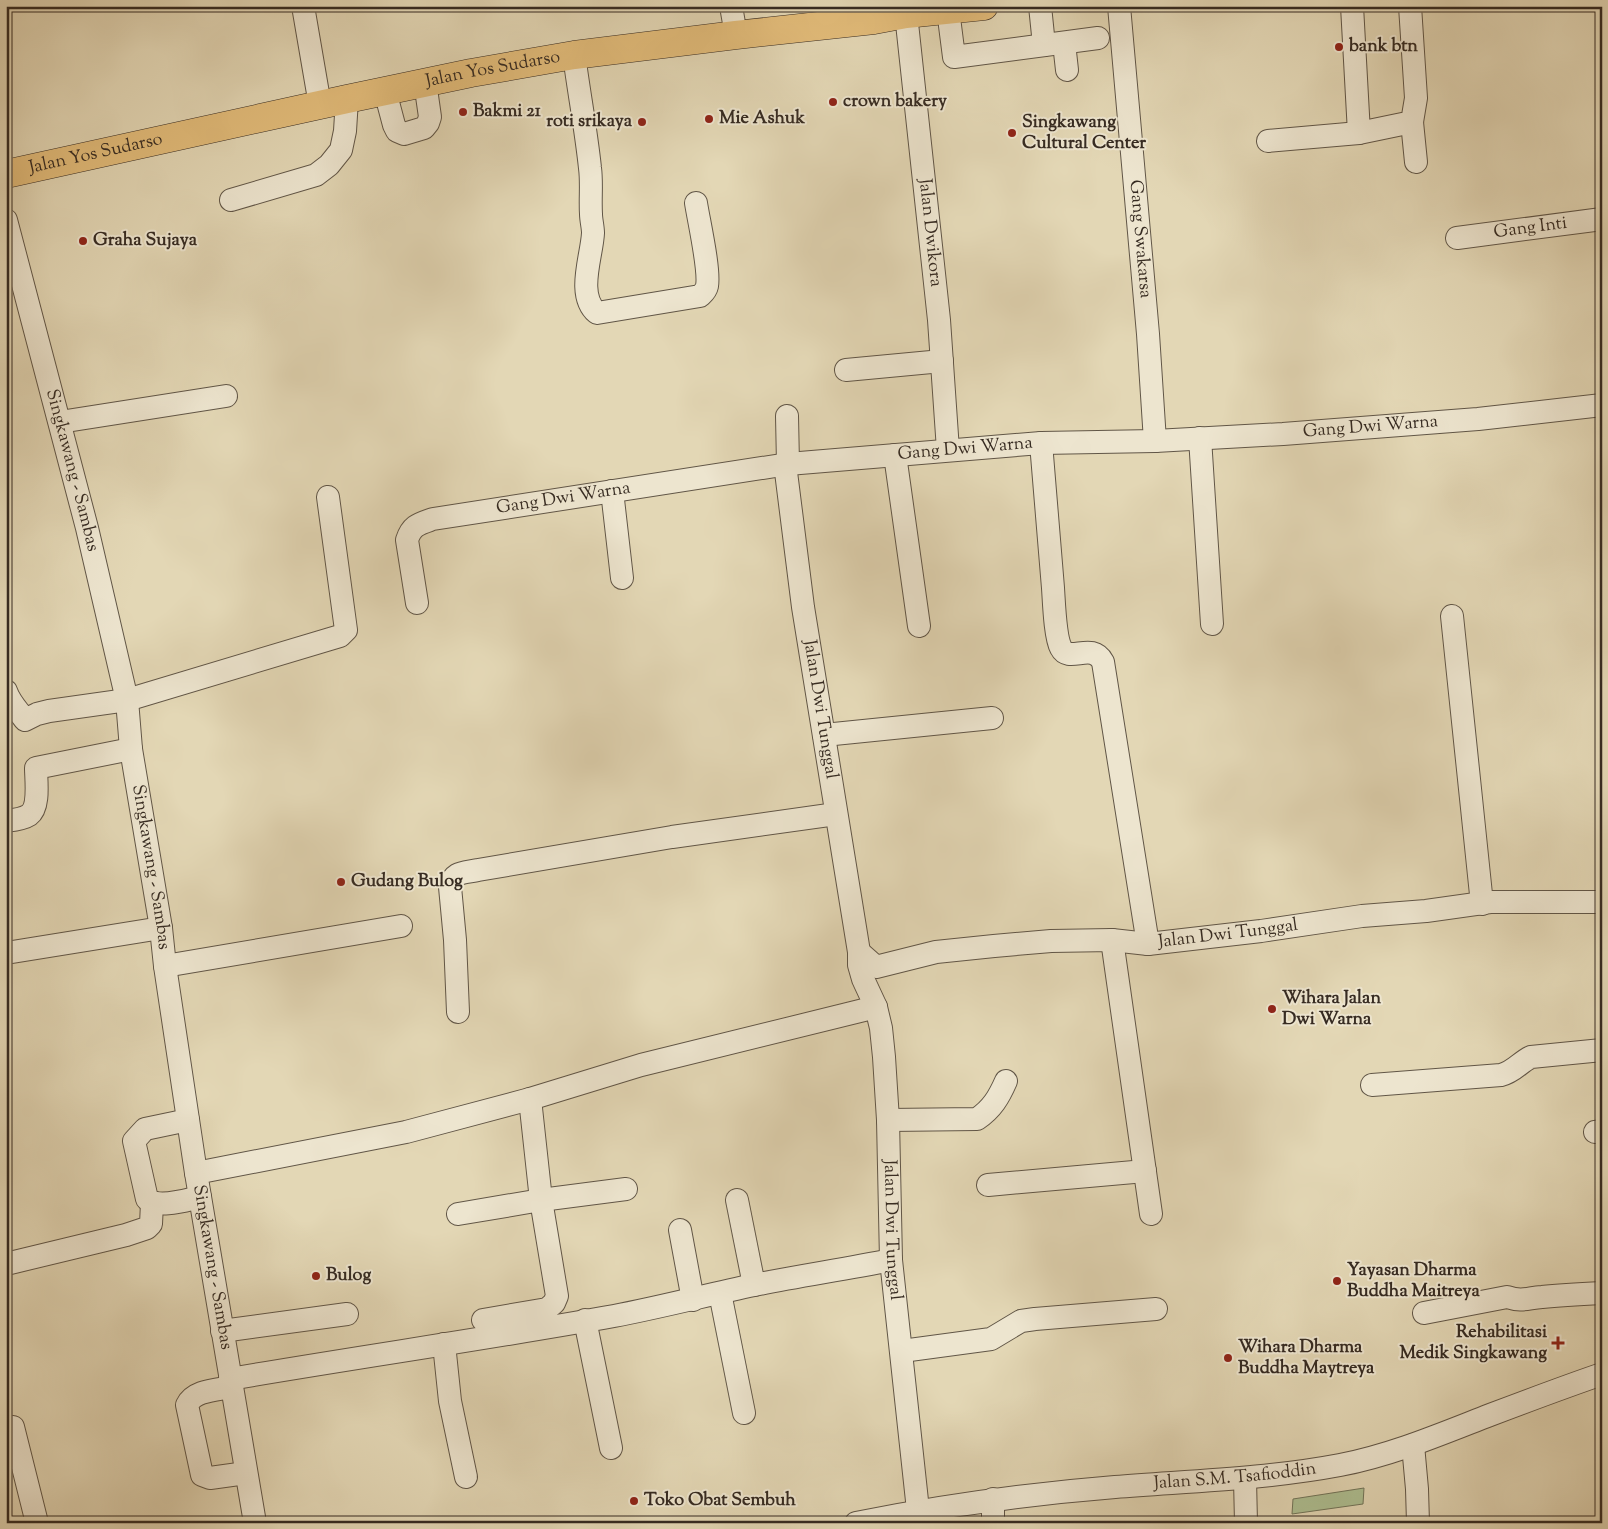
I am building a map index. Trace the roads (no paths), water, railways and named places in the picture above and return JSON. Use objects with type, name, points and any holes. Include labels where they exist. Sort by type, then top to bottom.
[{"type":"main road","name":"Jalan Yos Sudarso","points":[[6,174],[426,82],[574,55],[736,35],[873,13],[906,14],[984,6]]},
{"type":"street","points":[[303,6],[320,105]]},
{"type":"street","points":[[731,6],[736,35]]},
{"type":"street","points":[[1040,6],[1054,44],[1067,70]]},
{"type":"street","name":"Gang Swakarsa","points":[[1119,6],[1148,334],[1155,441]]},
{"type":"street","points":[[1352,6],[1359,133]]},
{"type":"street","points":[[1410,6],[1416,98],[1412,122],[1416,162]]},
{"type":"street","points":[[948,10],[954,57],[1098,38]]},
{"type":"street","name":"Jalan Dwikora","points":[[906,14],[939,320],[948,450]]},
{"type":"street","points":[[574,55],[591,170],[593,230],[587,276],[587,298],[591,308],[597,313],[700,296],[705,291],[707,284],[696,203]]},
{"type":"street","points":[[385,91],[394,125],[397,131],[404,134],[424,128],[428,124],[430,117],[426,82]]},
{"type":"street","points":[[231,200],[316,176],[329,165],[341,150],[345,132],[347,99]]},
{"type":"street","points":[[1268,141],[1359,133],[1412,122]]},
{"type":"street","name":"Gang Inti","points":[[1458,238],[1602,219]]},
{"type":"street","name":"Singkawang - Sambas","points":[[6,220],[105,600],[127,700],[131,748],[161,928],[196,1173],[255,1523]]},
{"type":"street","points":[[846,370],[942,361]]},
{"type":"street","points":[[60,422],[226,396]]},
{"type":"street","name":"Gang Dwi Warna","points":[[417,603],[407,540],[410,531],[418,525],[433,519],[787,464],[1041,443],[1155,441],[1283,434],[1478,419],[1602,405]]},
{"type":"street","name":"Jalan Dwi Tunggal","points":[[786,416],[787,464],[803,608],[836,814],[867,960]]},
{"type":"street","points":[[1200,438],[1212,624]]},
{"type":"street","points":[[1041,443],[1059,646],[1068,655],[1094,653],[1100,656],[1103,662],[1148,944]]},
{"type":"street","points":[[895,455],[918,626]]},
{"type":"street","points":[[612,491],[622,578]]},
{"type":"street","points":[[6,692],[9,700],[16,706],[24,720],[37,714],[127,700],[340,636],[346,630],[328,497]]},
{"type":"street","points":[[1452,616],[1482,904]]},
{"type":"street","points":[[824,735],[992,718]]},
{"type":"street","points":[[6,821],[21,818],[34,810],[36,804],[36,768],[131,748]]},
{"type":"street","points":[[458,1012],[455,940],[450,888],[452,879],[456,876],[478,870],[672,837],[836,814]]},
{"type":"street","name":"Jalan Dwi Tunggal","points":[[918,1510],[891,1260],[888,1120],[881,1028],[875,1003],[863,979],[859,965],[867,960],[1052,941],[1112,940],[1148,944],[1261,931],[1362,916],[1482,904],[1602,902]]},
{"type":"street","points":[[165,966],[402,926]]},
{"type":"street","points":[[6,953],[161,928]]},
{"type":"street","points":[[1112,940],[1151,1214]]},
{"type":"street","points":[[196,1173],[406,1132],[530,1099],[641,1065],[875,1003]]},
{"type":"street","points":[[1372,1085],[1510,1074],[1524,1060],[1531,1057],[1602,1050]]},
{"type":"street","points":[[888,1120],[977,1119],[987,1113],[997,1100],[1006,1081]]},
{"type":"street","points":[[483,1320],[547,1309],[554,1303],[557,1296],[542,1200],[530,1099]]},
{"type":"street","points":[[188,1120],[146,1129],[134,1141],[148,1200],[159,1205],[200,1197]]},
{"type":"street","points":[[988,1185],[1145,1171]]},
{"type":"street","points":[[458,1214],[626,1189]]},
{"type":"street","points":[[737,1200],[754,1285]]},
{"type":"street","points":[[6,1264],[126,1235],[146,1228],[151,1224],[152,1203]]},
{"type":"street","points":[[680,1230],[693,1300]]},
{"type":"street","points":[[246,1473],[210,1478],[202,1474],[187,1405],[189,1400],[196,1394],[231,1383],[693,1300],[754,1285],[891,1260]]},
{"type":"street","points":[[720,1293],[744,1413]]},
{"type":"street","points":[[1424,1313],[1507,1297],[1529,1300],[1540,1297],[1602,1293]]},
{"type":"street","points":[[902,1351],[991,1339],[1021,1322],[1035,1319],[1156,1309]]},
{"type":"street","points":[[222,1331],[347,1314]]},
{"type":"street","points":[[585,1320],[611,1448]]},
{"type":"street","points":[[444,1344],[450,1401],[466,1477]]},
{"type":"street","name":"Jalan S.M. Tsafioddin","points":[[856,1523],[918,1510],[993,1499],[1114,1487],[1245,1479],[1290,1474],[1343,1464],[1413,1445],[1491,1414],[1602,1374]]},
{"type":"street","points":[[13,1427],[37,1523]]},
{"type":"street","points":[[1413,1445],[1418,1523]]},
{"type":"street","points":[[1245,1479],[1246,1523]]},
{"type":"street","points":[[993,1499],[993,1523]]},
{"type":"place","name":"bank btn","points":[[1339,47]]},
{"type":"place","name":"crown bakery","points":[[833,102]]},
{"type":"place","name":"Bakmi 21","points":[[463,112]]},
{"type":"place","name":"Mie Ashuk","points":[[709,119]]},
{"type":"place","name":"roti srikaya","points":[[642,122]]},
{"type":"place","name":"Singkawang Cultural Center","points":[[1012,133]]},
{"type":"place","name":"Graha Sujaya","points":[[83,241]]},
{"type":"place","name":"Gudang Bulog","points":[[341,882]]},
{"type":"place","name":"Wihara Jalan Dwi Warna","points":[[1272,1009]]},
{"type":"place","name":"Bulog","points":[[316,1276]]},
{"type":"place","name":"Yayasan Dharma Buddha Maitreya","points":[[1337,1281]]},
{"type":"place","name":"Rehabilitasi Medik Singkawang","points":[[1558,1343]]},
{"type":"place","name":"Wihara Dharma Buddha Maytreya","points":[[1228,1358]]},
{"type":"place","name":"Toko Obat Sembuh","points":[[634,1501]]}]
